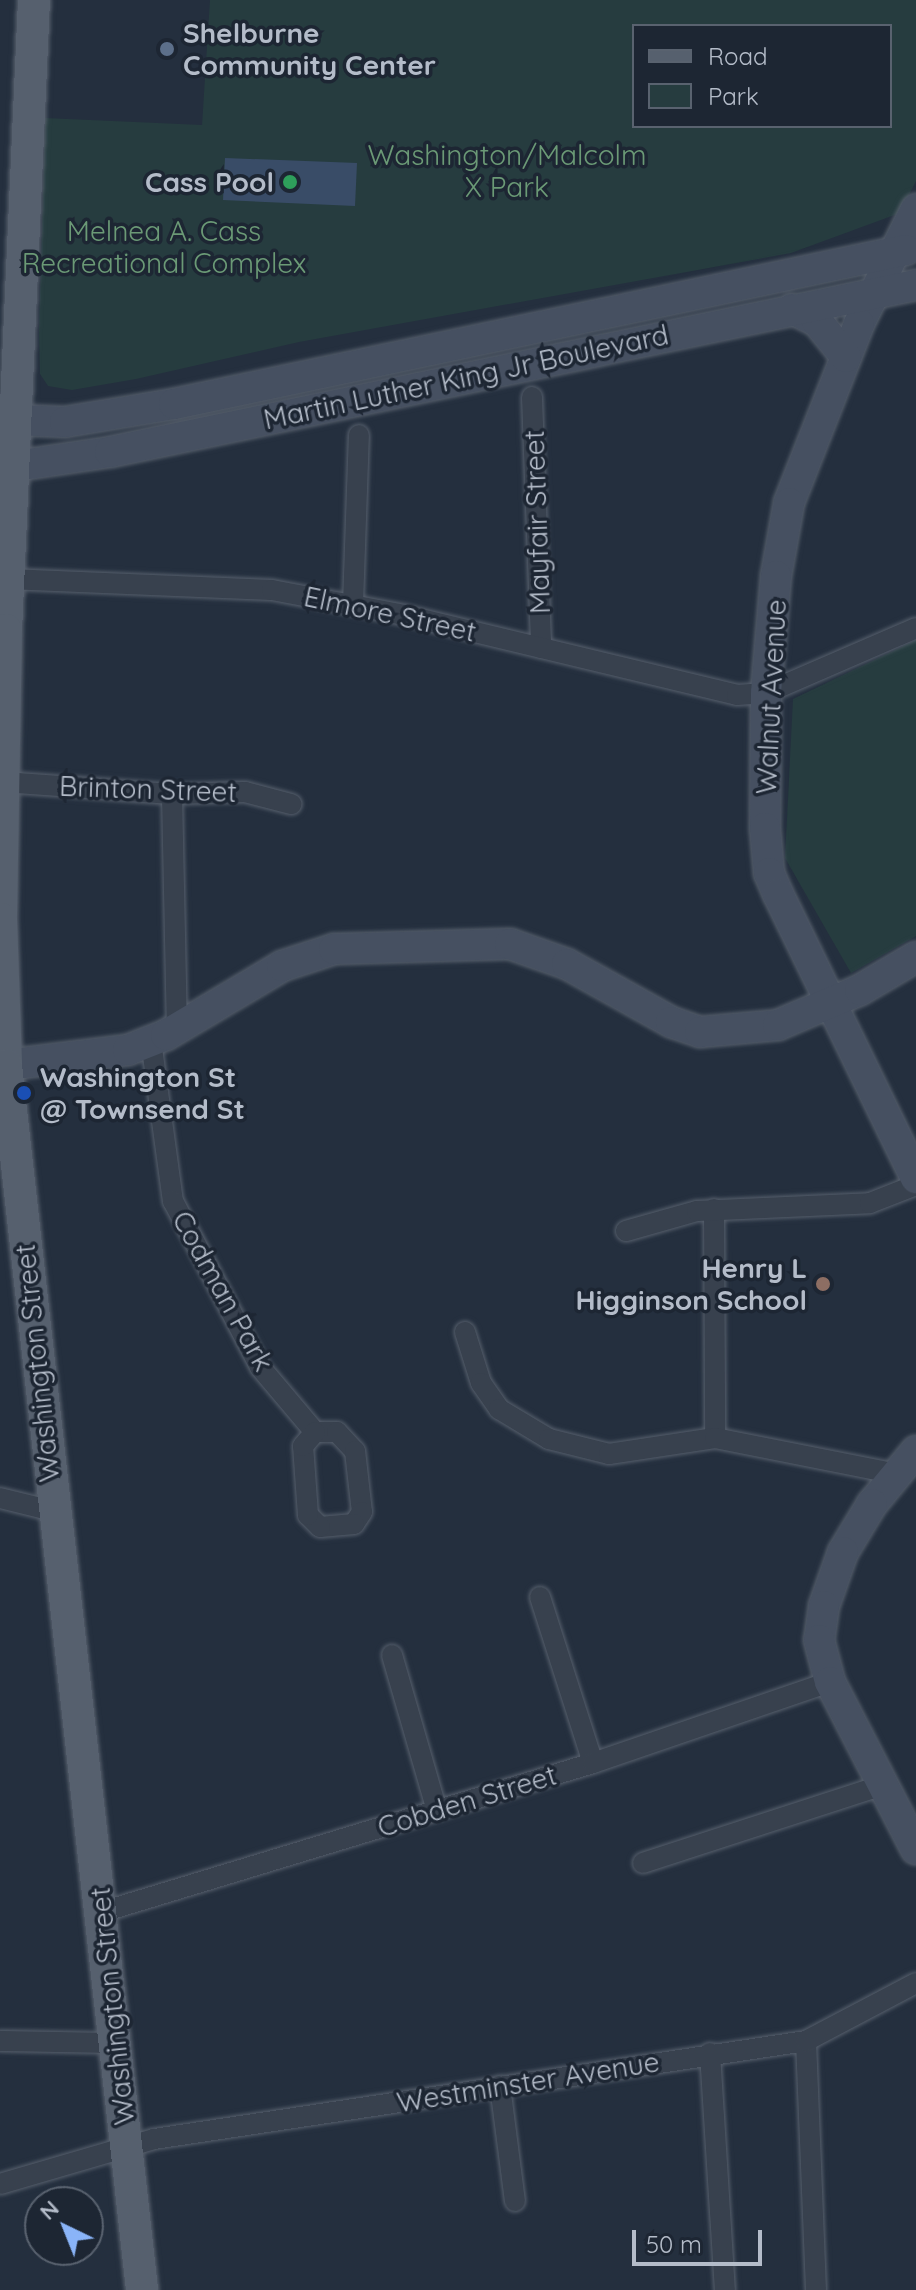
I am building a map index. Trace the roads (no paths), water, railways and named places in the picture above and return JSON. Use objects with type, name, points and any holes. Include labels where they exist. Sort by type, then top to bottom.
[{"type":"main road","name":"Washington Street","points":[[34,0],[8,420],[15,466],[1,782],[6,1065],[53,1511],[102,1912],[142,2290]]},
{"type":"main road","name":"Walnut Avenue","points":[[916,209],[904,250],[872,296],[789,503],[776,576],[766,693],[769,873],[916,1178]]},
{"type":"main road","name":"Martin Luther King Jr Boulevard","points":[[8,420],[65,422],[174,404],[904,250]]},
{"type":"main road","name":"Martin Luther King Jr Boulevard","points":[[15,466],[110,452],[916,285]]},
{"type":"main road","points":[[792,309],[817,321],[846,357]]},
{"type":"main road","points":[[6,1065],[128,1050],[164,1035],[307,955],[395,946],[510,944],[539,952],[671,1022],[700,1032],[755,1031],[832,1003],[916,957]]},
{"type":"main road","points":[[916,1451],[896,1474],[843,1552],[824,1606],[819,1640],[830,1682],[916,1849]]},
{"type":"street","name":"Mayfair Street","points":[[532,397],[541,648]]},
{"type":"street","points":[[353,604],[359,435]]},
{"type":"street","name":"Elmore Street","points":[[8,579],[239,585],[353,604],[737,695],[766,693]]},
{"type":"street","points":[[766,693],[916,628]]},
{"type":"street","name":"Brinton Street","points":[[1,782],[172,794],[245,792],[291,804]]},
{"type":"street","name":"Codman Park","points":[[172,794],[164,1035],[173,1201],[260,1367],[315,1432],[337,1432],[355,1451],[362,1512],[354,1524],[320,1527],[308,1515],[303,1446],[315,1432]]},
{"type":"street","points":[[626,1231],[714,1209],[773,1204],[843,1208],[870,1203],[916,1185]]},
{"type":"street","points":[[714,1209],[715,1438]]},
{"type":"street","points":[[465,1332],[481,1383],[499,1409],[549,1439],[609,1454],[715,1438],[896,1474]]},
{"type":"street","points":[[0,1498],[53,1511]]},
{"type":"street","points":[[540,1597],[593,1763]]},
{"type":"street","points":[[392,1655],[437,1811]]},
{"type":"street","name":"Cobden Street","points":[[102,1912],[593,1763],[830,1682]]},
{"type":"street","points":[[643,1863],[883,1785]]},
{"type":"street","name":"Westminster Avenue","points":[[0,2184],[127,2147],[710,2053],[806,2041],[916,1983]]},
{"type":"street","points":[[0,2041],[114,2043]]},
{"type":"street","points":[[806,2041],[816,2290]]},
{"type":"street","points":[[710,2053],[725,2290]]},
{"type":"street","points":[[500,2086],[515,2201]]},
{"type":"water","name":"Cass Pool","points":[[225,158],[357,163],[355,206],[223,200]]},
{"type":"place","name":"Shelburne Community Center","points":[[167,49]]},
{"type":"place","name":"Cass Pool","points":[[290,182]]},
{"type":"place","name":"Washington St @ Townsend St","points":[[24,1093]]},
{"type":"place","name":"Henry L Higginson School","points":[[823,1284]]},
{"type":"park label","name":"Washington/Malcolm X Park","points":[[507,171]]},
{"type":"park label","name":"Melnea A. Cass Recreational Complex","points":[[164,247]]}]
